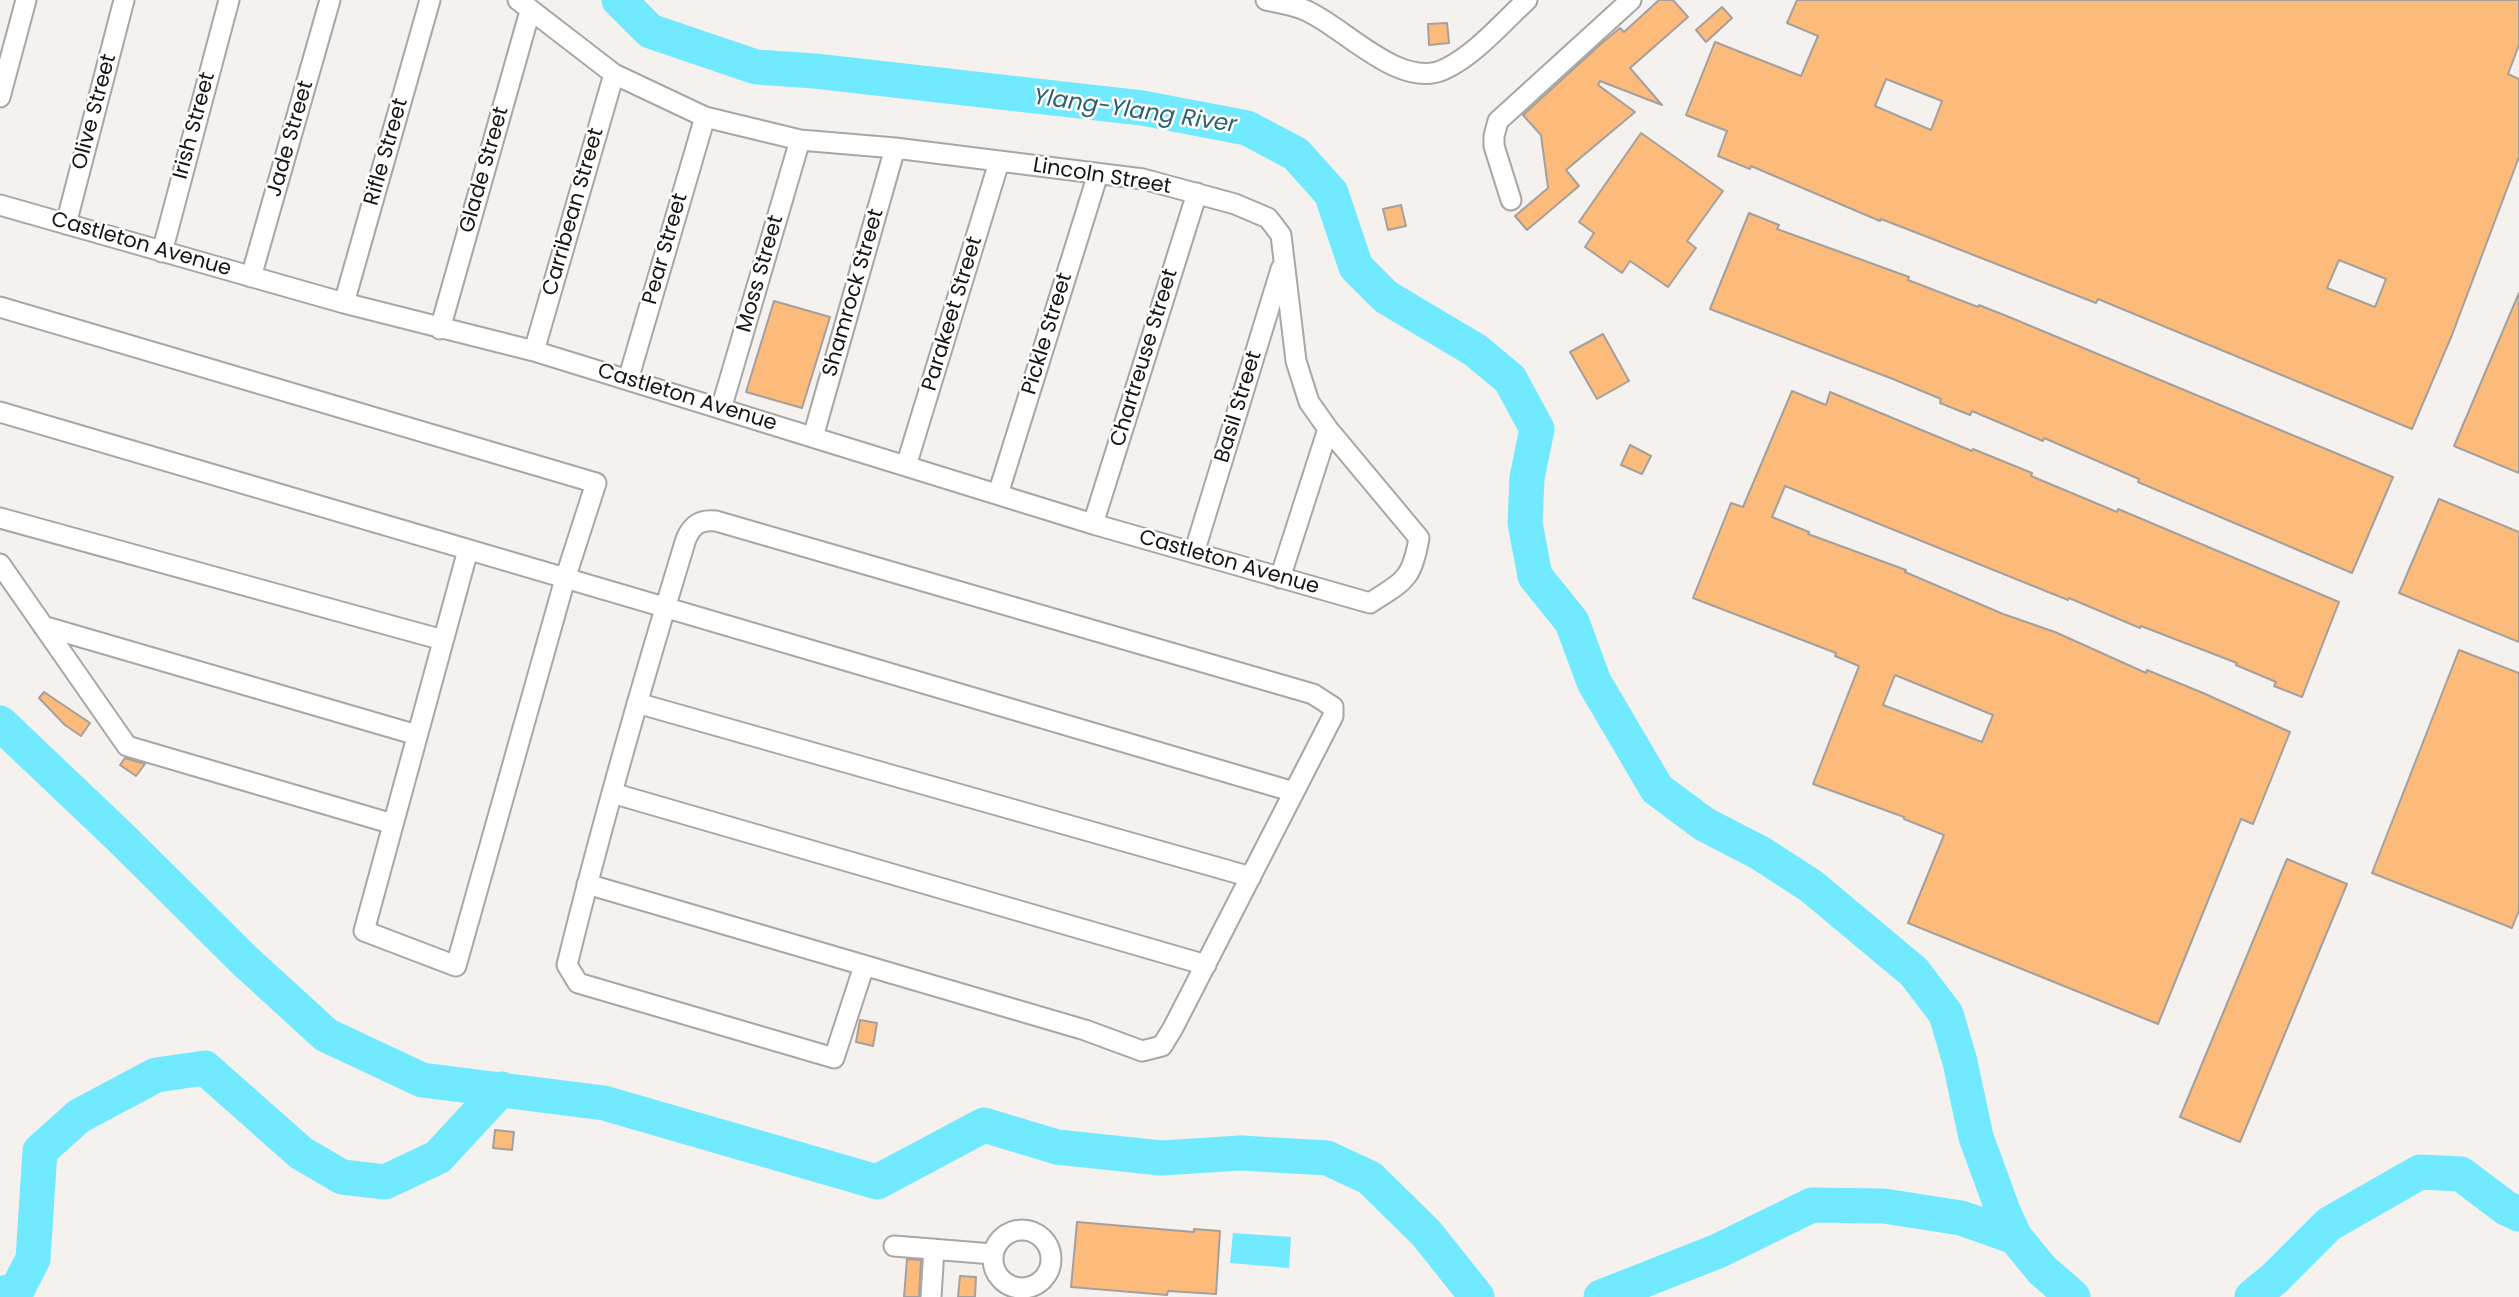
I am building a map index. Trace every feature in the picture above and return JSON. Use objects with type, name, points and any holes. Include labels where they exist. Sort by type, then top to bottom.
[{"type":"street","points":[[0,97],[26,0]]},
{"type":"street","name":"Olive Street","points":[[66,224],[124,0]]},
{"type":"street","name":"Irish Street","points":[[162,252],[229,0]]},
{"type":"street","name":"Jade Street","points":[[251,277],[330,0]]},
{"type":"street","name":"Rifle Street","points":[[344,303],[430,0]]},
{"type":"street","points":[[1266,0],[1305,10],[1366,50],[1400,69],[1419,75],[1443,71],[1464,58],[1527,0]]},
{"type":"street","points":[[1511,200],[1494,146],[1498,121],[1631,0]]},
{"type":"street","name":"Lincoln Street","points":[[524,6],[614,74],[705,117],[800,140],[895,148],[1143,179],[1235,204],[1268,218],[1281,235],[1296,361],[1309,402],[1328,429],[1419,538],[1415,559],[1405,580],[1370,603]]},
{"type":"street","name":"Glade Street","points":[[440,329],[524,6]]},
{"type":"street","name":"Carribean Street","points":[[534,351],[614,74]]},
{"type":"street","name":"Pear Street","points":[[628,380],[705,117]]},
{"type":"street","name":"Moss Street","points":[[722,409],[800,140]]},
{"type":"street","name":"Shamrock Street","points":[[813,437],[895,148]]},
{"type":"street","name":"Parakeet Street","points":[[906,466],[999,162]]},
{"type":"street","name":"Pickle Street","points":[[998,494],[1098,174]]},
{"type":"street","name":"Chartreuse Street","points":[[1093,524],[1197,193]]},
{"type":"street","name":"Castleton Avenue","points":[[0,205],[344,303],[534,351],[1093,524],[1370,603]]},
{"type":"street","name":"Basil Street","points":[[1194,553],[1284,261]]},
{"type":"street","points":[[0,307],[596,483],[565,579],[456,966],[364,931],[468,550]]},
{"type":"street","points":[[0,412],[1294,792]]},
{"type":"street","points":[[1280,578],[1328,429]]},
{"type":"street","points":[[0,518],[443,640]]},
{"type":"street","points":[[587,884],[1085,1030],[1142,1051],[1162,1046],[1333,716],[1333,707],[1313,694],[705,520],[690,530],[665,608],[587,884],[567,965],[578,983],[834,1058],[864,966]]},
{"type":"street","points":[[0,564],[127,746],[393,824]]},
{"type":"street","points":[[43,626],[417,735]]},
{"type":"street","points":[[637,703],[1251,877]]},
{"type":"street","points":[[612,793],[1206,965]]},
{"type":"street","points":[[1017,1230],[1035,1232],[1048,1245],[1051,1262],[1044,1278],[1019,1292],[1002,1280],[993,1264],[993,1254],[1001,1238],[1017,1230]]},
{"type":"street","points":[[894,1246],[993,1254]]},
{"type":"street","points":[[931,1297],[934,1249]]},
{"type":"water","points":[[1233,1233],[1291,1237],[1289,1268],[1230,1263]]},
{"type":"building","points":[[1659,0],[1673,0],[1688,17],[1630,68],[1662,105],[1600,81],[1598,85],[1635,112],[1566,170],[1579,186],[1527,230],[1515,216],[1548,188],[1541,135],[1523,115],[1603,42],[1620,28],[1624,32]]},
{"type":"building","points":[[1797,0],[2519,0],[2519,45],[2508,74],[2519,79],[2519,157],[2452,335],[2412,429],[2098,299],[2096,303],[1881,219],[1880,221],[1751,166],[1750,169],[1718,156],[1727,131],[1686,115],[1715,42],[1801,76],[1818,36],[1787,23]],"holes":[[[1886,79],[1942,101],[1931,130],[1875,106]],[[2339,260],[2386,279],[2375,307],[2327,288]]]},
{"type":"building","points":[[1722,7],[1732,18],[1706,42],[1696,30]]},
{"type":"building","points":[[1447,23],[1449,43],[1429,45],[1428,24]]},
{"type":"building","points":[[1641,133],[1723,191],[1687,241],[1696,248],[1668,287],[1630,261],[1622,273],[1585,247],[1594,233],[1579,222]]},
{"type":"building","points":[[1401,205],[1406,226],[1388,230],[1383,209]]},
{"type":"building","points":[[1749,213],[1779,225],[1777,229],[2009,317],[2393,477],[2352,573],[2138,482],[2139,479],[2044,438],[2043,441],[1972,411],[1970,415],[1940,403],[1941,399],[1893,379],[1710,309]]},
{"type":"building","points":[[2519,293],[2519,473],[2454,446]]},
{"type":"building","points":[[774,301],[830,317],[802,408],[746,392]]},
{"type":"building","points":[[1603,334],[1629,381],[1597,399],[1570,352]]},
{"type":"building","points":[[1792,391],[1826,405],[1830,392],[2032,473],[2031,476],[2117,512],[2118,509],[2339,602],[2302,697],[2274,686],[2276,682],[2236,665],[2237,663],[2141,626],[2140,628],[2069,598],[2068,600],[1785,486],[1772,517],[1809,532],[1808,534],[1906,570],[1905,572],[2003,614],[2055,632],[2146,673],[2147,670],[2203,693],[2290,732],[2253,824],[2241,819],[2158,1024],[1908,923],[1944,835],[1904,817],[1813,784],[1859,666],[1835,656],[1836,653],[1693,598],[1731,503],[1743,507]],"holes":[[[1895,675],[1993,715],[1982,742],[1883,705]]]},
{"type":"building","points":[[1630,445],[1651,456],[1642,474],[1621,465]]},
{"type":"building","points":[[2439,499],[2519,532],[2519,642],[2399,593]]},
{"type":"building","points":[[2459,650],[2519,673],[2519,910],[2512,928],[2372,873]]},
{"type":"building","points":[[44,692],[90,723],[81,736],[65,725],[39,698]]},
{"type":"building","points":[[125,758],[145,764],[136,776],[120,765]]},
{"type":"building","points":[[2287,859],[2347,884],[2240,1142],[2180,1117]]},
{"type":"building","points":[[860,1020],[877,1023],[873,1046],[856,1042]]},
{"type":"building","points":[[495,1130],[514,1132],[512,1150],[493,1148]]},
{"type":"building","points":[[1077,1222],[1194,1232],[1194,1229],[1220,1231],[1216,1294],[1168,1291],[1167,1295],[1071,1287]]},
{"type":"building","points":[[907,1259],[921,1260],[919,1297],[904,1297]]},
{"type":"building","points":[[960,1276],[976,1277],[975,1297],[958,1297]]},
{"type":"waterway","name":"Ylang-Ylang River","points":[[619,0],[650,31],[756,67],[815,71],[1142,108],[1247,128],[1296,154],[1331,193],[1356,267],[1386,297],[1475,350],[1510,379],[1537,429],[1527,478],[1525,523],[1535,576],[1572,622],[1594,682],[1657,789],[1704,824],[1760,853],[1811,886],[1914,972],[1946,1014],[1960,1062],[1976,1137],[2015,1237],[2042,1270],[2073,1297]]},
{"type":"waterway","points":[[0,723],[244,960],[326,1035],[422,1080],[604,1103],[877,1182],[984,1125],[1057,1147],[1161,1158],[1241,1153],[1327,1158],[1370,1178],[1426,1233],[1477,1297]]},
{"type":"waterway","points":[[0,1294],[17,1290],[33,1259],[40,1151],[79,1116],[156,1075],[205,1068],[301,1153],[342,1177],[385,1182],[438,1157],[501,1089]]},
{"type":"waterway","name":"Ylang-Ylang River","points":[[2252,1297],[2329,1224],[2420,1172],[2461,1174],[2506,1208],[2519,1214]]},
{"type":"waterway","points":[[1601,1297],[1718,1251],[1812,1205],[1884,1206],[1961,1218],[2015,1237]]}]
